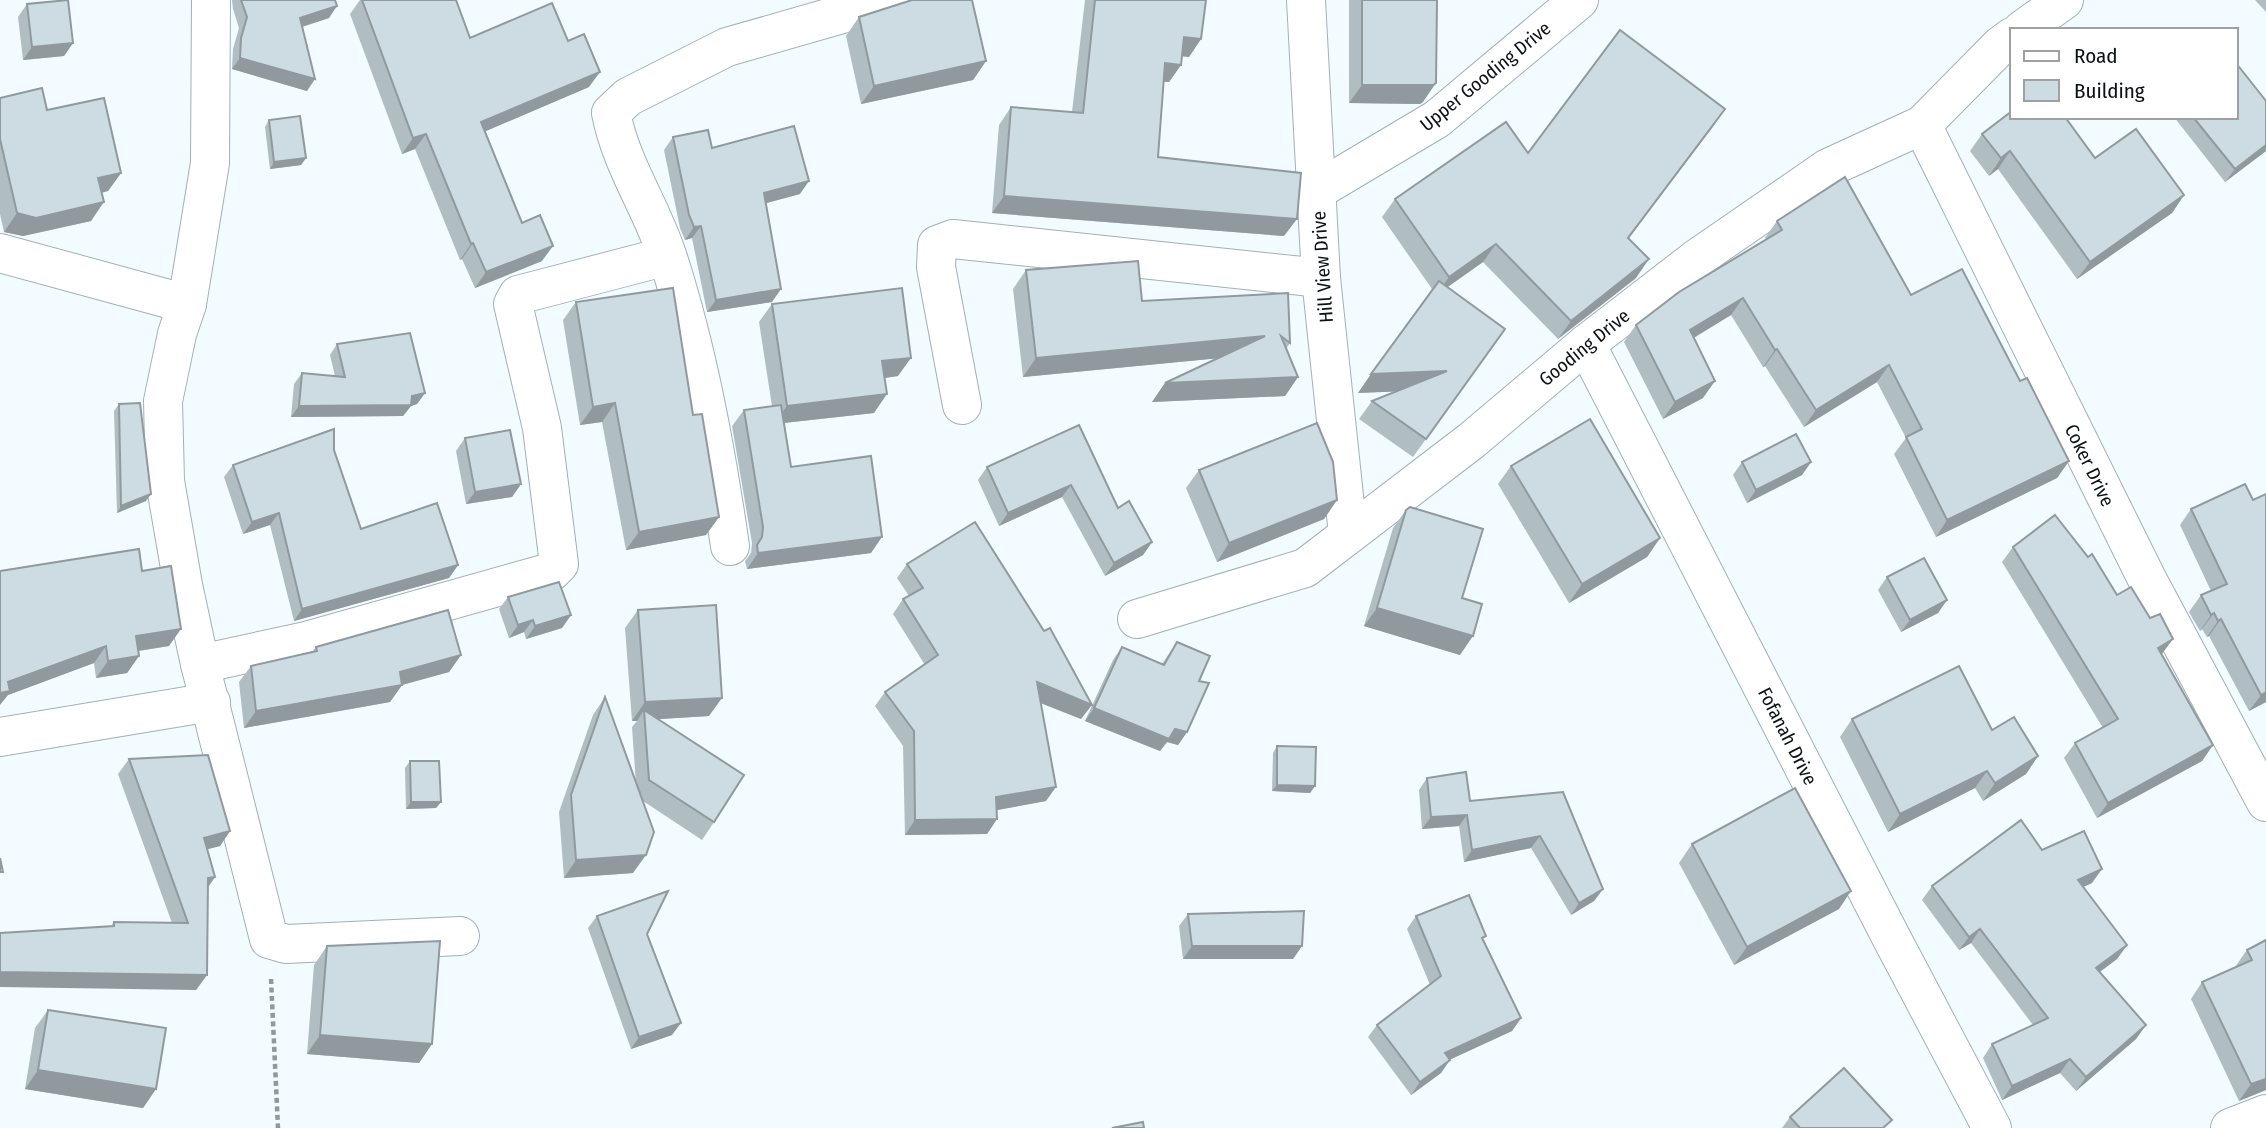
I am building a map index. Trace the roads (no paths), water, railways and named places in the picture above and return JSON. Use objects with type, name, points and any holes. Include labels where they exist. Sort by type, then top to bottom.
[{"type":"street","points":[[211,0],[210,163],[187,304],[177,334],[163,401],[165,481],[183,584],[201,664],[269,939],[286,944],[460,936]]},
{"type":"street","points":[[730,546],[699,375],[667,256],[616,137],[611,113],[628,97],[727,47],[891,0]]},
{"type":"street","name":"Hill View Drive","points":[[1306,0],[1321,278],[1348,534]]},
{"type":"street","name":"Upper Gooding Drive","points":[[1316,191],[1437,119],[1579,0]]},
{"type":"street","points":[[2025,28],[2064,0]]},
{"type":"street","name":"Gooding Drive","points":[[1137,619],[1305,568],[1471,441],[1586,344],[1696,259],[1828,168],[1922,125],[2010,38]]},
{"type":"street","name":"Coker Drive","points":[[1922,125],[2147,579],[2266,802]]},
{"type":"street","points":[[962,405],[936,267],[937,245],[953,239],[1321,278]]},
{"type":"street","points":[[0,253],[187,304]]},
{"type":"street","points":[[201,664],[306,641],[551,572],[559,564],[542,428],[513,303],[518,295],[667,256]]},
{"type":"street","name":"Fofanah Drive","points":[[1586,344],[1992,1128]]},
{"type":"street","points":[[0,737],[211,702]]},
{"type":"street","points":[[2230,1128],[2266,1114]]}]
